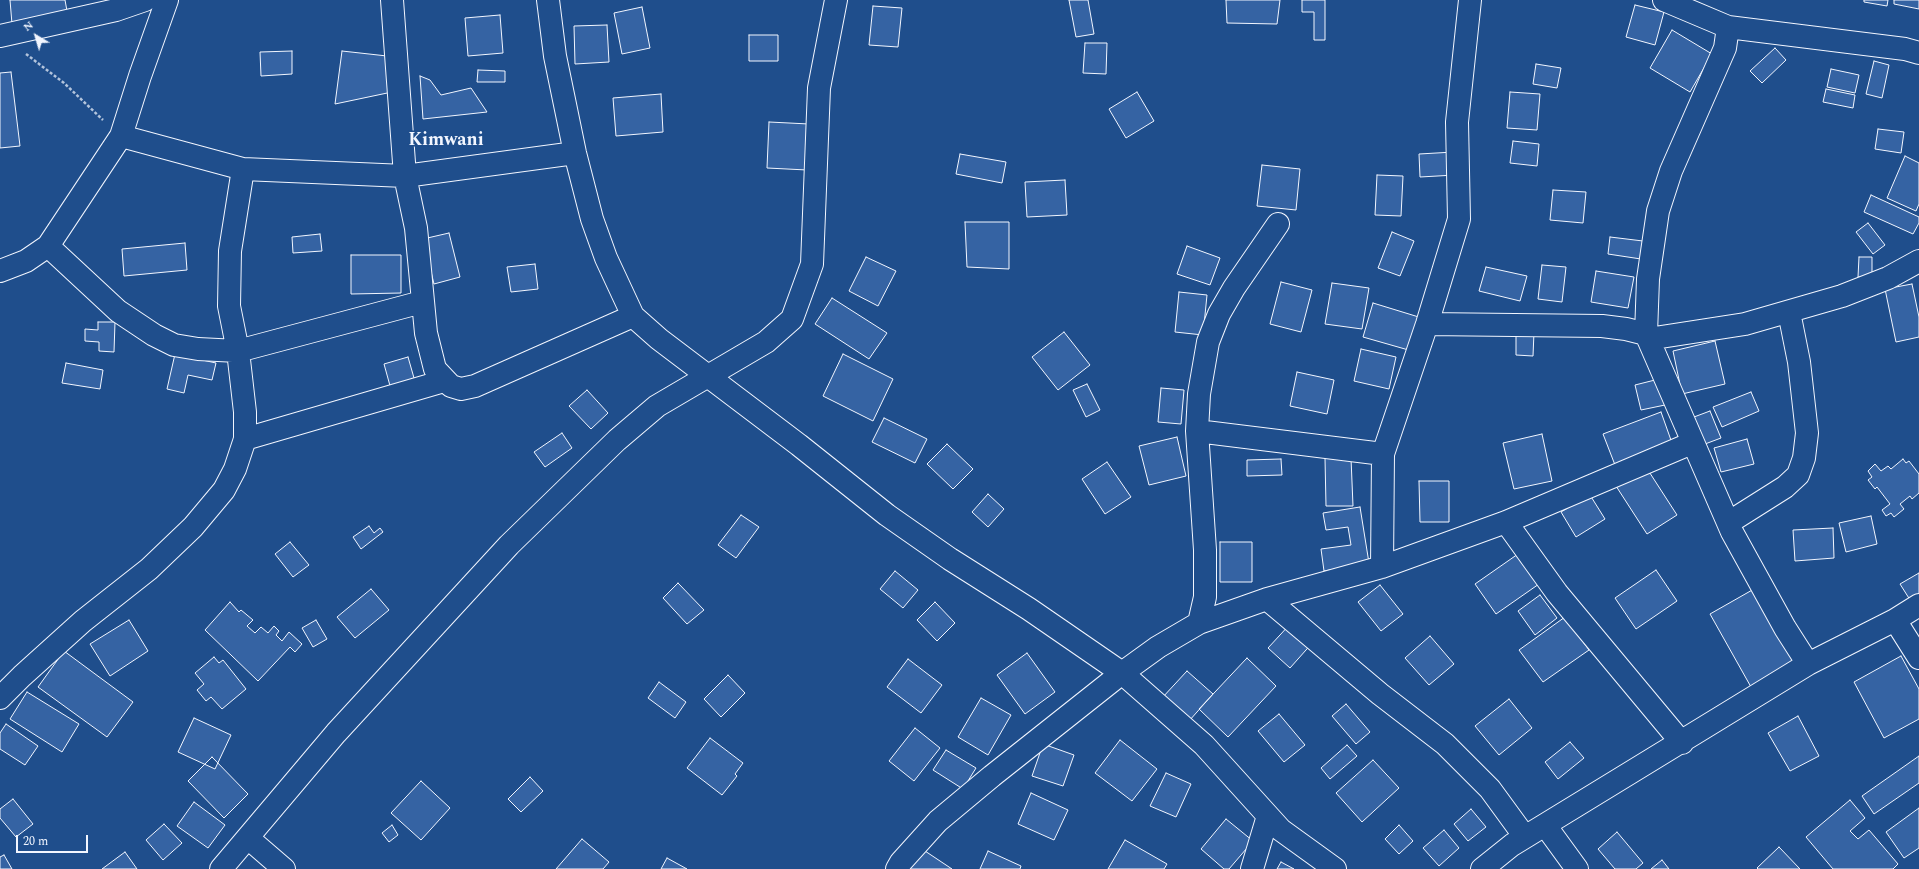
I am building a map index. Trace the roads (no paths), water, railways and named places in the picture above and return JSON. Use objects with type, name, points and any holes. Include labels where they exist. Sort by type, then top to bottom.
[{"type":"street","points":[[1,36],[116,10],[145,0]]},
{"type":"street","points":[[0,271],[26,261],[48,246],[121,136],[140,76],[167,0]]},
{"type":"street","points":[[392,0],[405,176],[416,228],[426,333],[435,369],[444,381],[451,386],[461,389],[475,386],[633,316]]},
{"type":"street","points":[[548,0],[555,56],[575,153],[592,219],[606,258],[633,316],[659,339],[888,515],[950,559],[1029,609],[1122,673],[1204,745],[1280,830],[1335,869]]},
{"type":"street","points":[[221,869],[336,733],[509,545],[617,440],[657,406],[766,342],[792,319],[812,264],[819,88],[836,0]]},
{"type":"street","points":[[1382,567],[1383,454],[1427,324],[1459,219],[1457,122],[1470,0]]},
{"type":"street","points":[[1664,0],[1728,27],[1905,49],[1919,53]]},
{"type":"street","points":[[1728,27],[1725,48],[1671,171],[1658,211],[1648,279],[1647,337],[1728,523],[1785,628],[1808,664]]},
{"type":"street","points":[[121,136],[243,170],[405,176],[575,153]]},
{"type":"street","points":[[0,698],[77,626],[149,569],[193,527],[224,490],[235,469],[245,439],[246,412],[238,351],[229,306],[230,251],[243,170]]},
{"type":"street","points":[[1199,623],[1205,597],[1205,550],[1197,431],[1198,394],[1208,342],[1219,314],[1234,288],[1278,224]]},
{"type":"street","points":[[48,246],[118,311],[154,335],[174,345],[198,349],[238,351],[422,302]]},
{"type":"street","points":[[1427,324],[1602,326],[1626,329],[1647,337],[1745,324],[1789,312],[1842,296],[1888,278],[1919,262]]},
{"type":"street","points":[[1728,523],[1785,487],[1798,475],[1804,458],[1806,425],[1799,362],[1789,312]]},
{"type":"street","points":[[245,439],[444,381]]},
{"type":"street","points":[[1197,431],[1383,454]]},
{"type":"street","points":[[897,869],[901,862],[938,821],[992,776],[1122,673],[1158,647],[1199,623],[1266,599],[1382,567],[1506,522],[1692,443]]},
{"type":"street","points":[[1506,522],[1557,593],[1682,743]]},
{"type":"street","points":[[1266,599],[1380,694],[1445,744],[1490,789],[1525,837]]},
{"type":"street","points":[[1482,869],[1512,845],[1682,743],[1808,664],[1895,620],[1919,605]]},
{"type":"street","points":[[1895,620],[1919,658]]},
{"type":"street","points":[[1252,869],[1268,816]]},
{"type":"street","points":[[1545,825],[1577,869]]},
{"type":"street","points":[[248,838],[284,869]]},
{"type":"district","name":"Kimwani","points":[[446,141]]}]
